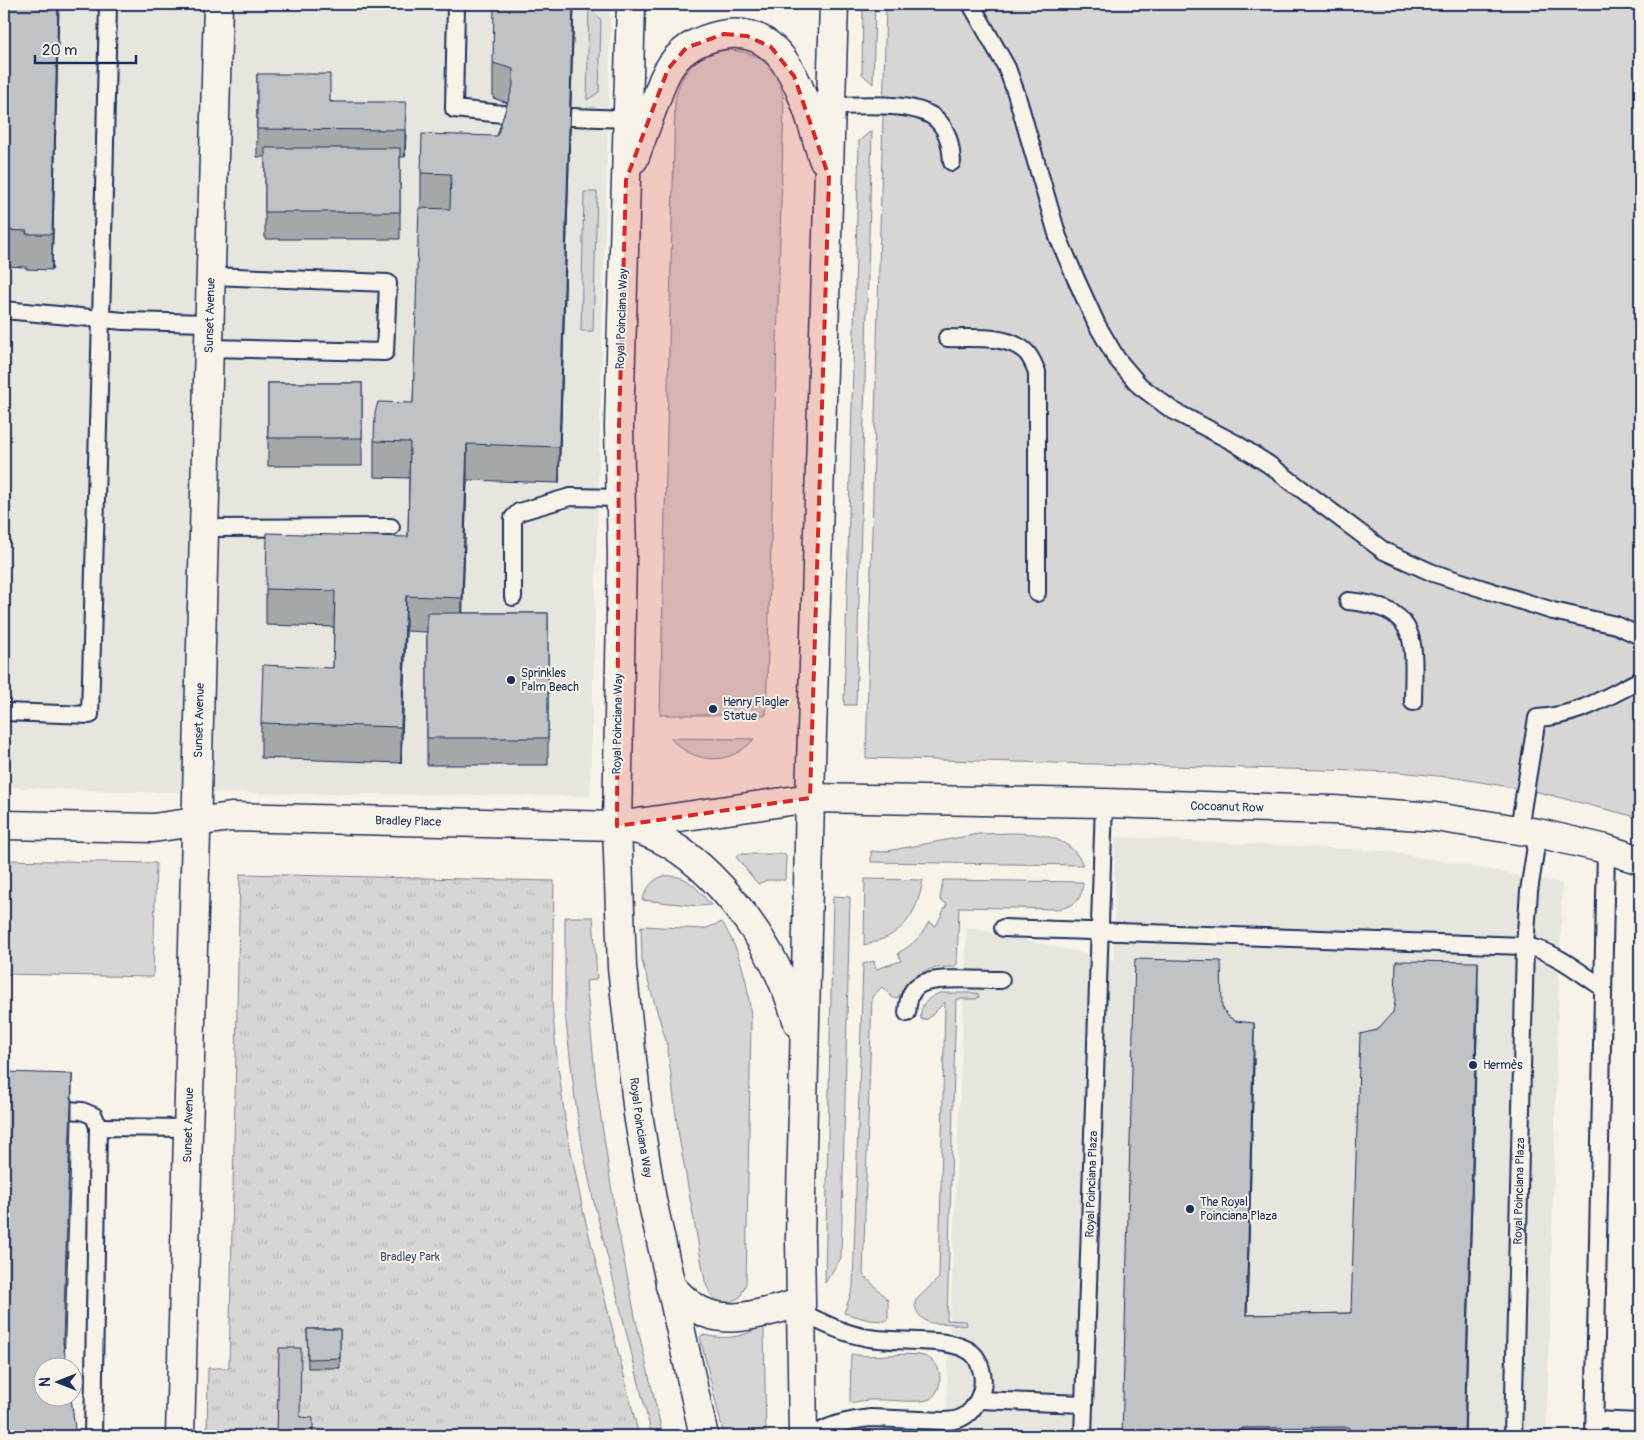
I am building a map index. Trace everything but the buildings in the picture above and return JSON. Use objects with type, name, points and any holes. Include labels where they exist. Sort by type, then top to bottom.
[{"type":"main road","name":"Sunset Avenue","points":[[180,1436],[218,4]]},
{"type":"main road","name":"Royal Poinciana Way","points":[[631,4],[619,426],[622,555],[617,826],[622,966],[638,1114],[652,1200],[704,1436]]},
{"type":"main road","points":[[803,1436],[800,1308],[804,1042],[834,4]]},
{"type":"main road","points":[[626,180],[668,69],[686,48],[724,34],[747,36],[759,40],[771,47],[788,64],[801,91],[829,177]]},
{"type":"main road","name":"Cocoanut Row","points":[[810,798],[1104,803],[1382,813],[1435,817],[1529,831],[1606,849],[1640,860]]},
{"type":"main road","name":"Bradley Place","points":[[4,825],[153,828],[231,817],[617,826],[810,798]]},
{"type":"main road","points":[[617,826],[646,832],[671,845],[692,860],[724,890],[772,960],[788,993],[804,1042]]},
{"type":"main road","points":[[670,1286],[691,1305],[711,1315],[729,1318],[800,1308]]},
{"type":"lane","points":[[4,712],[90,715],[108,4]]},
{"type":"lane","points":[[456,4],[454,109],[514,115]]},
{"type":"lane","points":[[971,4],[1007,68],[1058,237],[1076,279],[1097,325],[1117,359],[1140,386],[1172,410],[1235,442],[1268,464],[1384,551],[1450,578],[1553,612],[1616,625],[1640,636]]},
{"type":"lane","points":[[831,106],[899,106],[914,108],[928,113],[939,121],[947,136],[952,162]]},
{"type":"lane","points":[[571,117],[628,119]]},
{"type":"lane","points":[[4,310],[101,319],[210,335],[385,352],[388,283],[211,276]]},
{"type":"lane","points":[[947,338],[998,340],[1008,343],[1027,352],[1037,372],[1037,593]]},
{"type":"lane","points":[[514,597],[513,518],[519,512],[570,497],[621,498]]},
{"type":"lane","points":[[204,528],[391,527]]},
{"type":"lane","points":[[1348,601],[1372,605],[1386,610],[1396,615],[1403,623],[1410,634],[1412,645],[1413,702]]},
{"type":"lane","name":"Royal Poinciana Plaza","points":[[1513,1436],[1525,946],[1529,891],[1529,831],[1537,718],[1577,712],[1640,680]]},
{"type":"lane","name":"Royal Poinciana Plaza","points":[[1083,1436],[1104,803]]},
{"type":"lane","points":[[1594,1436],[1606,849]]},
{"type":"lane","points":[[1003,928],[1525,946],[1554,956],[1603,988]]},
{"type":"lane","points":[[907,1013],[912,992],[918,985],[939,980],[1001,980]]},
{"type":"lane","points":[[33,1108],[82,1111],[94,1116],[98,1127],[93,1436]]},
{"type":"lane","points":[[98,1127],[188,1128]]},
{"type":"lane","points":[[800,1308],[830,1326],[863,1337],[888,1341],[948,1343],[964,1348],[977,1359],[983,1373],[982,1390],[979,1400],[972,1411],[954,1421],[859,1419],[842,1422],[813,1436]]},
{"type":"lane","points":[[979,1400],[1084,1404]]},
{"type":"lane","points":[[1595,1420],[1640,1422]]},
{"type":"highlighted area","points":[[724,34],[747,36],[771,47],[794,76],[829,177],[810,798],[617,826],[619,426],[626,180],[668,69],[686,48]]},
{"type":"shaded area","points":[[4,4],[611,4],[590,796],[143,792],[4,787]]},
{"type":"shaded area","points":[[1115,837],[1385,851],[1562,883],[1546,1436],[945,1436],[967,927],[1114,960]]},
{"type":"green space","points":[[863,4],[875,4],[873,84],[862,74]]},
{"type":"green space","points":[[886,4],[1640,4],[1640,818],[1538,792],[1457,778],[1399,772],[866,758]]},
{"type":"green space","points":[[589,6],[601,20],[599,92],[587,100]]},
{"type":"green space","points":[[725,50],[749,54],[767,64],[779,81],[784,105],[766,715],[660,715],[675,102],[681,82],[690,67],[705,56]]},
{"type":"green space","points":[[872,130],[856,705],[844,705],[859,141]]},
{"type":"green space","points":[[584,192],[597,192],[593,331],[581,331]]},
{"type":"green space","points":[[670,738],[754,739],[734,754],[712,759],[690,753]]},
{"type":"green space","points":[[1022,833],[1052,838],[1064,843],[1075,852],[1083,865],[871,862],[871,851],[882,852],[978,834]]},
{"type":"green space","points":[[739,854],[784,854],[786,856],[785,880],[767,880],[758,884],[736,857]]},
{"type":"green space","points":[[4,860],[156,863],[153,977],[4,974]]},
{"type":"green space","name":"Bradley Park","points":[[240,874],[554,881],[552,1003],[566,1127],[583,1211],[639,1436],[207,1436],[208,1368],[229,1368]]},
{"type":"green space","points":[[664,876],[680,877],[691,883],[711,905],[698,906],[642,900],[650,885],[656,879]]},
{"type":"green space","points":[[865,879],[923,880],[916,905],[905,923],[888,936],[864,945]]},
{"type":"green space","points":[[943,880],[1083,882],[1077,901],[1070,906],[1059,909],[959,907],[957,964],[954,967],[926,970],[915,978],[897,998],[893,998],[882,987],[872,997],[863,1274],[888,1300],[888,1319],[885,1321],[869,1320],[844,1313],[853,1288],[863,964],[874,961],[876,969],[901,961],[898,953],[916,940],[929,922],[936,926],[947,904],[940,900]]},
{"type":"green space","points":[[833,896],[850,897],[841,1258],[825,1283]]},
{"type":"green space","points":[[565,917],[593,917],[597,978],[586,981],[596,1084],[616,1219],[636,1321],[663,1436],[652,1436],[593,1198],[583,1150],[565,1013]]},
{"type":"green space","points":[[722,922],[734,945],[743,970],[751,1021],[746,1284],[740,1297],[727,1302],[718,1301],[714,1298],[707,1288],[705,1281],[678,1131],[667,1044],[642,961],[641,926],[704,929]]},
{"type":"green space","points":[[939,993],[976,993],[979,997],[976,999],[956,999],[947,1320],[966,1321],[967,1325],[963,1326],[929,1322],[919,1315],[915,1304],[916,1300],[939,1278],[945,1002],[928,1019],[921,1019],[921,1010],[931,997]]},
{"type":"green space","points":[[760,1327],[764,1329],[766,1436],[724,1436],[700,1337],[702,1335],[718,1337],[738,1336]]},
{"type":"green space","points":[[851,1354],[869,1356],[906,1354],[924,1356],[934,1362],[938,1368],[940,1381],[938,1389],[930,1399],[925,1400],[870,1400],[850,1403]]},
{"type":"place","name":"Sprinkles Palm Beach","points":[[511,680]]},
{"type":"place","name":"Henry Flagler Statue","points":[[713,709]]},
{"type":"place","name":"Hermès","points":[[1473,1065]]},
{"type":"place","name":"The Royal Poinciana Plaza","points":[[1190,1209]]}]
